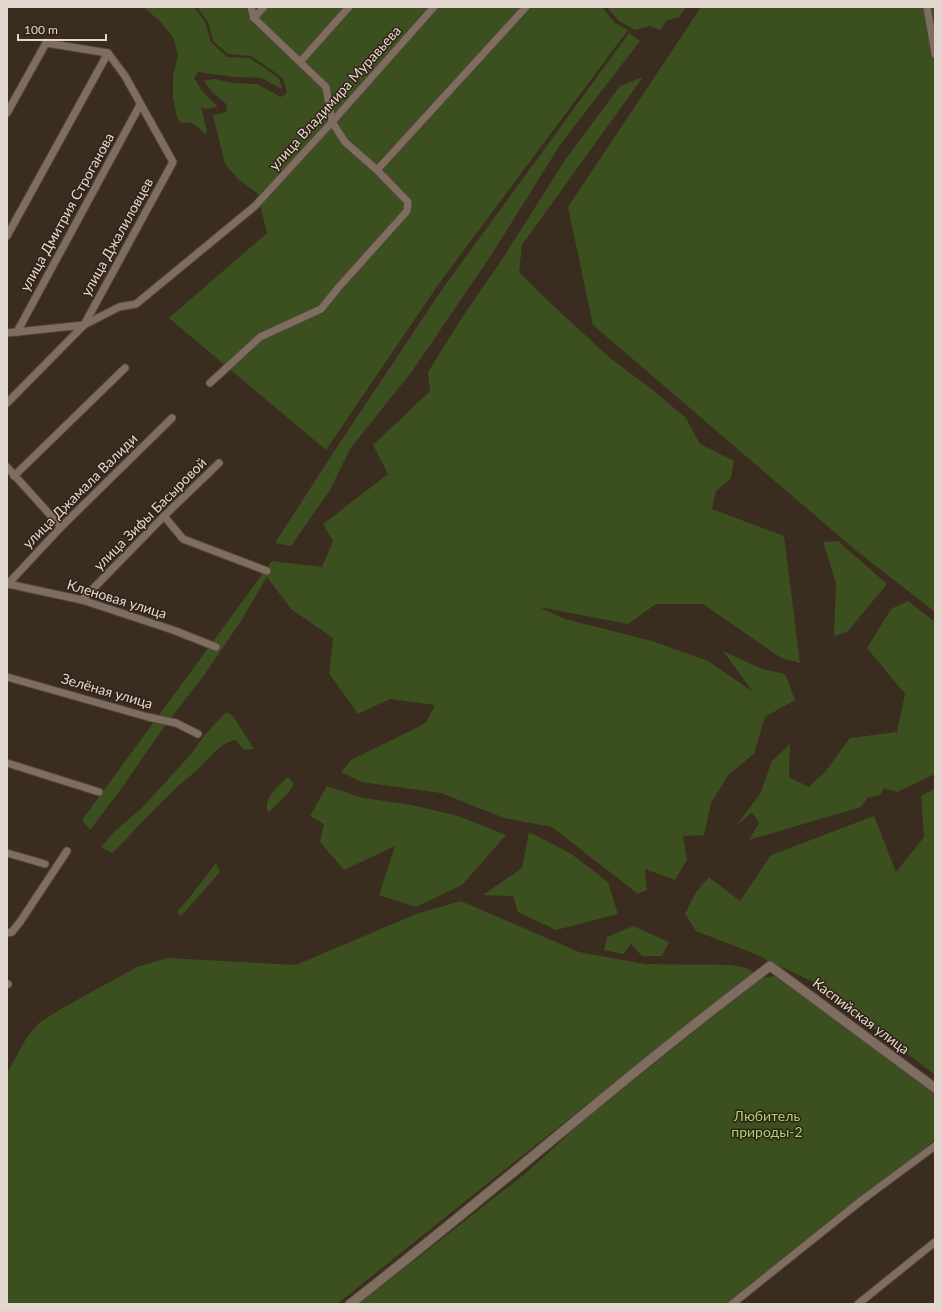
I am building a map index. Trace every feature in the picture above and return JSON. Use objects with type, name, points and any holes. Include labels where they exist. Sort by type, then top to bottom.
[{"type":"street","points":[[210,383],[260,337],[320,309],[407,211],[408,202],[377,170],[345,142],[332,122],[326,87],[254,18],[251,7]]},
{"type":"street","points":[[254,18],[264,7]]},
{"type":"street","points":[[300,62],[349,7]]},
{"type":"street","name":"улица Владимира Муравьева","points":[[84,325],[119,307],[136,304],[255,206],[434,7]]},
{"type":"street","points":[[377,170],[526,7]]},
{"type":"street","points":[[927,7],[935,54]]},
{"type":"street","points":[[7,113],[46,43],[108,53],[125,76],[140,105]]},
{"type":"street","points":[[7,236],[108,53]]},
{"type":"street","name":"улица Джалиловцев","points":[[84,325],[173,162],[140,105]]},
{"type":"street","name":"улица Дмитрия Строганова","points":[[17,332],[140,105]]},
{"type":"street","points":[[7,333],[84,325]]},
{"type":"street","points":[[7,403],[84,325]]},
{"type":"street","points":[[14,476],[125,368]]},
{"type":"street","name":"улица Джамала Валиди","points":[[7,584],[61,527],[172,418]]},
{"type":"street","name":"улица Зифы Басыровой","points":[[82,600],[164,516],[219,463]]},
{"type":"street","points":[[7,467],[61,527]]},
{"type":"street","points":[[164,516],[183,539],[267,571]]},
{"type":"street","name":"Кленовая улица","points":[[7,584],[82,600],[173,630],[216,647]]},
{"type":"street","name":"Зелёная улица","points":[[7,677],[148,717],[176,723],[198,734]]},
{"type":"street","points":[[7,763],[99,792]]},
{"type":"street","points":[[7,933],[12,932],[20,922],[67,851]]},
{"type":"street","points":[[7,853],[45,864]]},
{"type":"street","name":"Каспийская улица","points":[[350,1304],[532,1158],[580,1116],[770,966],[935,1088]]},
{"type":"street","points":[[732,1304],[862,1200],[935,1146]]},
{"type":"street","points":[[858,1304],[935,1242]]},
{"type":"green space","points":[[143,7],[194,7],[205,22],[211,42],[227,57],[250,58],[279,78],[282,89],[261,78],[235,77],[198,72],[194,78],[202,91],[218,107],[205,109],[201,107],[207,132],[205,134],[197,126],[189,122],[181,123],[177,117],[173,97],[173,76],[178,55],[173,37],[160,21]]},
{"type":"green space","points":[[197,7],[602,7],[615,23],[628,30],[438,285],[326,450],[169,318],[267,233],[257,193],[239,180],[225,164],[213,115],[227,112],[226,104],[212,92],[204,81],[214,79],[233,83],[257,84],[281,97],[287,93],[283,78],[251,56],[228,54],[213,41],[208,22]]},
{"type":"green space","points":[[607,7],[686,7],[679,17],[666,21],[660,30],[650,26],[635,30],[619,21]]},
{"type":"green space","points":[[701,7],[935,7],[935,612],[853,548],[593,325],[568,207]]},
{"type":"green space","points":[[629,33],[640,41],[560,145],[492,254],[413,370],[350,449],[330,490],[291,546],[275,543],[443,288]]},
{"type":"green space","points":[[643,77],[522,245],[519,272],[610,358],[649,387],[686,418],[700,444],[734,461],[731,478],[716,491],[712,509],[784,536],[800,663],[781,658],[703,604],[656,604],[628,624],[539,607],[565,619],[652,641],[708,661],[753,692],[723,651],[762,669],[785,674],[795,700],[765,717],[754,754],[729,774],[711,803],[704,835],[683,836],[687,860],[675,880],[645,869],[647,890],[638,894],[552,827],[504,818],[441,793],[361,782],[341,772],[351,760],[426,723],[435,705],[390,699],[358,714],[329,673],[333,638],[291,609],[267,577],[241,621],[205,674],[164,727],[121,789],[90,830],[82,820],[272,561],[322,567],[333,541],[323,524],[388,474],[373,445],[430,391],[428,372],[565,160],[620,86]]},
{"type":"green space","points":[[838,541],[887,584],[847,632],[834,636],[836,583],[823,542]]},
{"type":"green space","points":[[908,601],[935,622],[935,774],[897,792],[884,788],[880,795],[867,798],[861,807],[749,840],[759,823],[752,812],[736,826],[760,794],[772,761],[790,744],[789,777],[809,787],[825,772],[850,738],[897,732],[905,694],[867,648],[891,609]]},
{"type":"green space","points":[[226,712],[233,716],[254,749],[244,750],[236,740],[230,741],[220,747],[195,772],[178,786],[112,853],[101,847],[116,830],[142,808],[191,754],[204,736]]},
{"type":"green space","points":[[288,777],[294,784],[288,793],[268,813],[267,803],[269,798]]},
{"type":"green space","points":[[327,786],[363,798],[412,805],[458,816],[506,835],[462,885],[416,907],[379,895],[395,846],[344,870],[320,842],[324,824],[310,816]]},
{"type":"green space","points":[[935,788],[935,1075],[815,983],[755,954],[696,931],[685,914],[696,892],[709,877],[740,901],[771,855],[874,816],[896,872],[924,837],[921,796]]},
{"type":"green space","points":[[529,832],[570,853],[608,882],[618,914],[556,930],[518,912],[513,896],[483,895],[522,868]]},
{"type":"green space","points":[[216,863],[220,872],[181,916],[177,912]]},
{"type":"green space","points":[[461,901],[579,952],[645,964],[731,965],[747,968],[754,973],[337,1304],[7,1304],[7,1153],[9,1151],[7,1149],[7,1073],[27,1037],[40,1022],[137,967],[167,958],[296,965],[416,914]]},
{"type":"green space","points":[[633,926],[669,942],[662,956],[642,956],[631,944],[623,954],[604,950],[607,937]]},
{"type":"green space","name":"Любитель природы-2","points":[[775,976],[935,1093],[935,1140],[727,1304],[359,1304],[527,1172],[584,1120],[761,978]]}]
